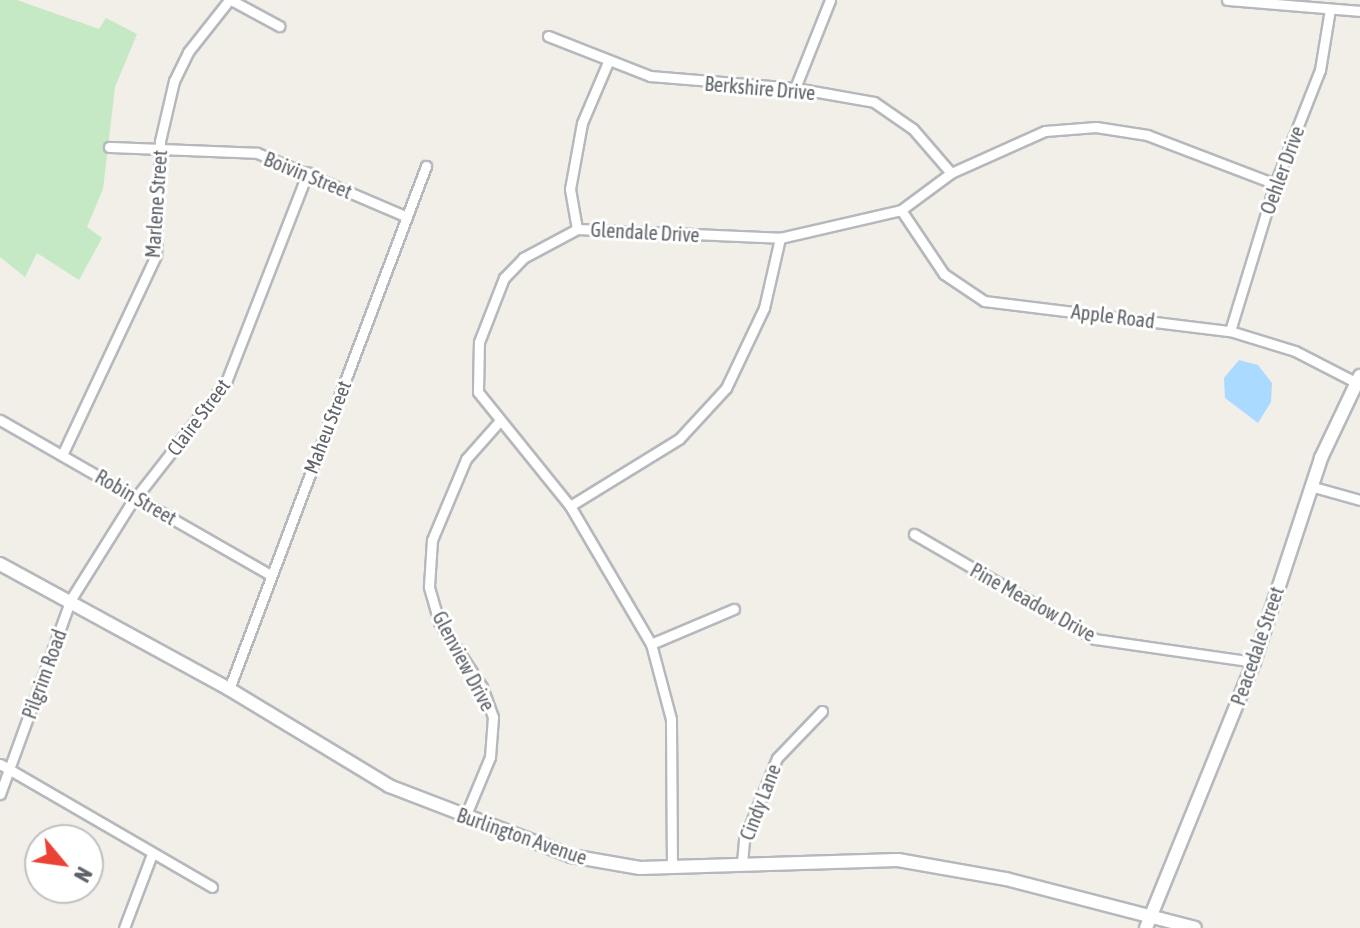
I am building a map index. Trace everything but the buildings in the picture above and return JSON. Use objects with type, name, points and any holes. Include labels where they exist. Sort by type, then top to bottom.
[{"type":"main road","name":"Peacedale Street","points":[[1149,922],[1254,662],[1310,486],[1358,379]]},
{"type":"main road","name":"Burlington Avenue","points":[[0,564],[71,599],[229,689],[389,786],[571,856],[616,866],[931,864],[1149,922],[1195,928]]},
{"type":"street","points":[[230,0],[279,26]]},
{"type":"street","name":"Marlene Street","points":[[62,455],[156,255],[165,107],[181,65],[230,0]]},
{"type":"street","points":[[795,88],[830,0]]},
{"type":"street","points":[[1227,0],[1303,3],[1360,11]]},
{"type":"street","name":"Oehler Drive","points":[[1230,331],[1275,184],[1320,70],[1330,9]]},
{"type":"street","name":"Berkshire Drive","points":[[548,36],[650,76],[694,83],[795,88],[874,102],[913,129],[951,173]]},
{"type":"street","points":[[577,229],[570,189],[582,123],[608,62]]},
{"type":"street","name":"Glendale Drive","points":[[672,867],[671,719],[651,644],[570,506],[530,450],[498,423],[478,392],[479,342],[494,297],[523,258],[577,229],[780,238],[901,210],[951,173],[1045,131],[1096,127],[1147,135],[1275,184]]},
{"type":"street","name":"Boivin Street","points":[[109,147],[257,153],[308,172],[407,217]]},
{"type":"street","name":"Maheu Street","points":[[229,689],[426,166]]},
{"type":"street","name":"Claire Street","points":[[71,599],[136,498],[235,365],[308,172]]},
{"type":"street","name":"Apple Road","points":[[901,210],[944,274],[984,301],[1230,331],[1295,351],[1358,379]]},
{"type":"street","points":[[570,506],[679,439],[726,388],[764,308],[780,238]]},
{"type":"street","name":"Robin Street","points":[[0,420],[271,575]]},
{"type":"street","name":"Glenview Drive","points":[[465,817],[490,757],[493,717],[482,687],[439,622],[429,586],[432,540],[466,459],[498,423]]},
{"type":"street","points":[[1310,486],[1360,500]]},
{"type":"street","name":"Pine Meadow Drive","points":[[914,534],[1095,639],[1254,662]]},
{"type":"street","name":"Pilgrim Road","points":[[0,794],[5,766],[71,599]]},
{"type":"street","points":[[651,644],[734,609]]},
{"type":"street","name":"Cindy Lane","points":[[742,863],[749,826],[777,758],[822,711]]},
{"type":"street","points":[[5,766],[212,887]]},
{"type":"street","points":[[124,928],[152,854]]},
{"type":"green space","points":[[0,0],[17,0],[99,29],[106,18],[137,34],[115,87],[103,189],[87,227],[102,238],[79,280],[37,253],[25,277],[0,257]]},
{"type":"water","points":[[1239,360],[1258,365],[1272,383],[1271,402],[1258,423],[1225,398],[1224,378]]}]
